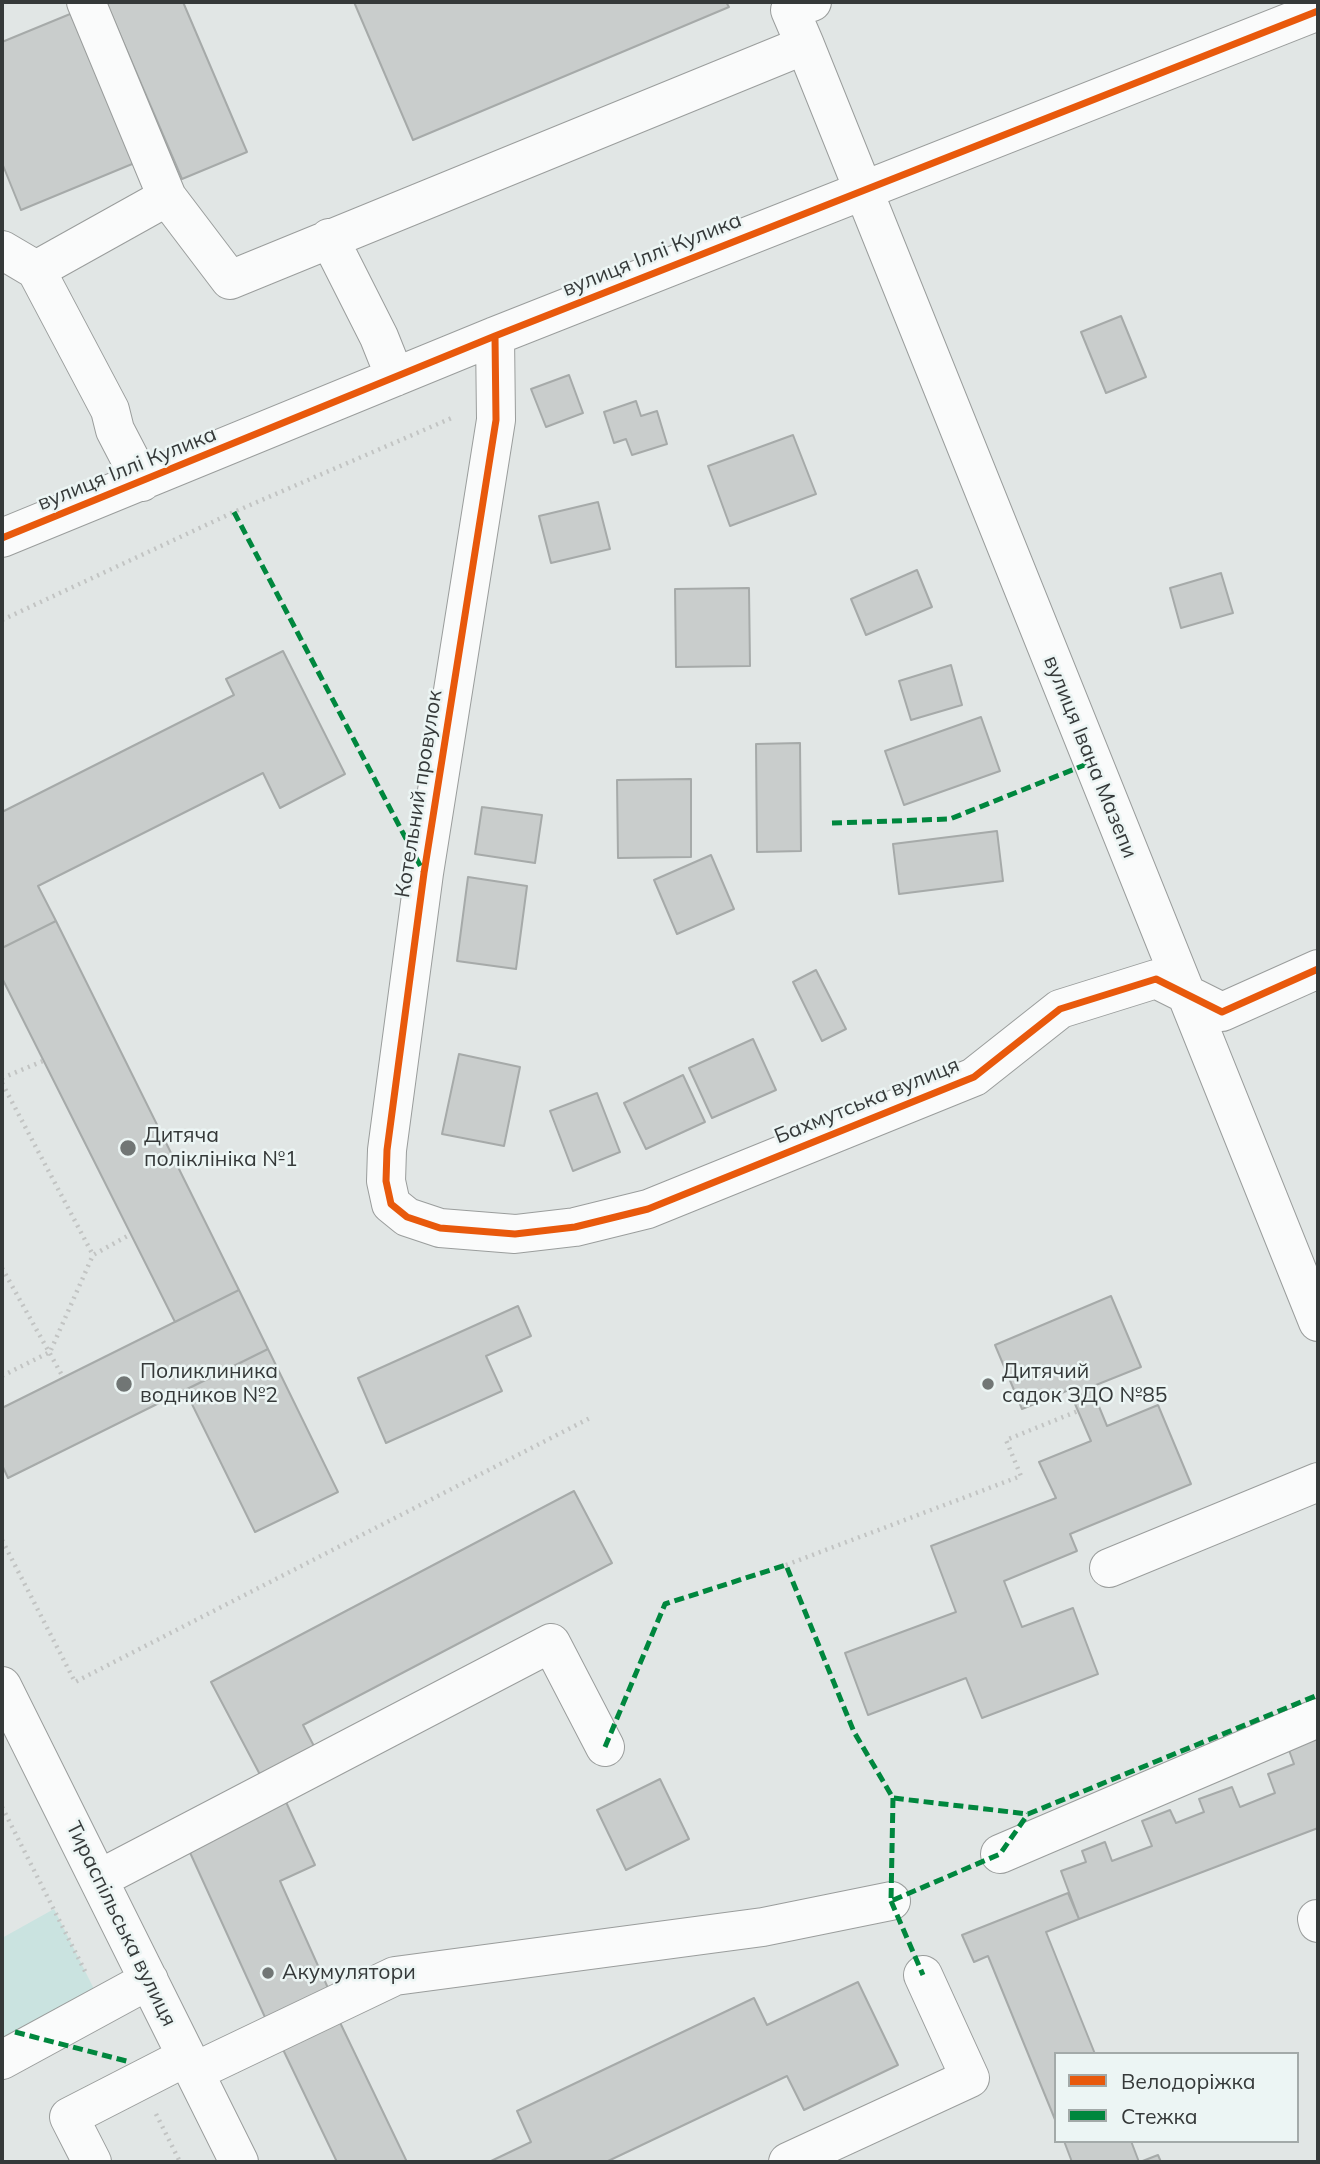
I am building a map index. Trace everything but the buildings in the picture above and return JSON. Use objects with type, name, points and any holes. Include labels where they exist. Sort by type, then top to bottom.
[{"type":"street","points":[[86,2],[167,197],[230,280],[805,45]]},
{"type":"street","name":"вулиця Івана Мазепи","points":[[812,2],[790,9],[1318,1322]]},
{"type":"street","name":"вулиця Іллі Кулика","points":[[2,537],[495,336],[1318,11]]},
{"type":"street","points":[[36,270],[167,197]]},
{"type":"street","points":[[329,238],[379,337],[395,377]]},
{"type":"street","points":[[2,250],[36,270],[110,410],[115,430],[142,482]]},
{"type":"street","name":"Котельний провулок","points":[[440,1228],[407,1217],[391,1204],[386,1181],[387,1150],[424,873],[496,421],[495,336]]},
{"type":"street","name":"Бахмутська вулиця","points":[[440,1228],[515,1234],[575,1227],[648,1209],[974,1077],[1060,1009],[1156,979],[1222,1012],[1318,969]]},
{"type":"street","points":[[1109,1568],[1318,1482]]},
{"type":"street","points":[[99,1879],[551,1643],[605,1747]]},
{"type":"street","name":"Тираспільська вулиця","points":[[2,1686],[15,1743],[99,1879],[239,2162]]},
{"type":"street","points":[[1000,1854],[1318,1718]]},
{"type":"street","points":[[92,2162],[68,2117],[395,1976],[763,1927],[891,1901]]},
{"type":"street","points":[[788,2162],[970,2078],[923,1975]]},
{"type":"street","points":[[2,2060],[149,1980]]},
{"type":"path","points":[[2,620],[234,512],[454,417]]},
{"type":"path","points":[[43,1061],[2,1080],[93,1255]]},
{"type":"path","points":[[2,1376],[50,1352],[93,1255],[131,1234]]},
{"type":"path","points":[[2,1268],[63,1377]]},
{"type":"path","points":[[786,1565],[1021,1476],[1006,1440],[1078,1411]]},
{"type":"path","points":[[2,1540],[75,1682],[590,1418]]},
{"type":"path","points":[[2,1807],[102,2006]]},
{"type":"shaded area","points":[[54,1909],[95,1991],[2,2039],[2,1938]]},
{"type":"marked path","points":[[234,512],[423,871]]},
{"type":"marked path","points":[[832,823],[950,819],[1092,762]]},
{"type":"marked path","points":[[605,1747],[665,1604],[786,1565],[854,1732],[893,1798],[1028,1814],[1318,1695]]},
{"type":"marked path","points":[[893,1798],[891,1901],[1000,1854],[1028,1814]]},
{"type":"marked path","points":[[891,1901],[923,1975]]},
{"type":"marked path","points":[[15,2032],[130,2062]]},
{"type":"cycle path","points":[[2,538],[495,336],[1318,11]]},
{"type":"cycle path","points":[[495,336],[496,420],[424,873],[387,1150],[386,1181],[391,1204],[407,1217],[440,1228],[515,1234],[575,1227],[648,1209],[974,1077],[1060,1009],[1156,979],[1222,1012],[1318,969]]},
{"type":"place","name":"Дитяча поліклініка №1","points":[[128,1148]]},
{"type":"place","name":"Поликлиника водников №2","points":[[124,1384]]},
{"type":"place","name":"Дитячий садок ЗДО №85","points":[[988,1384]]},
{"type":"place","name":"Акумулятори","points":[[268,1973]]}]
